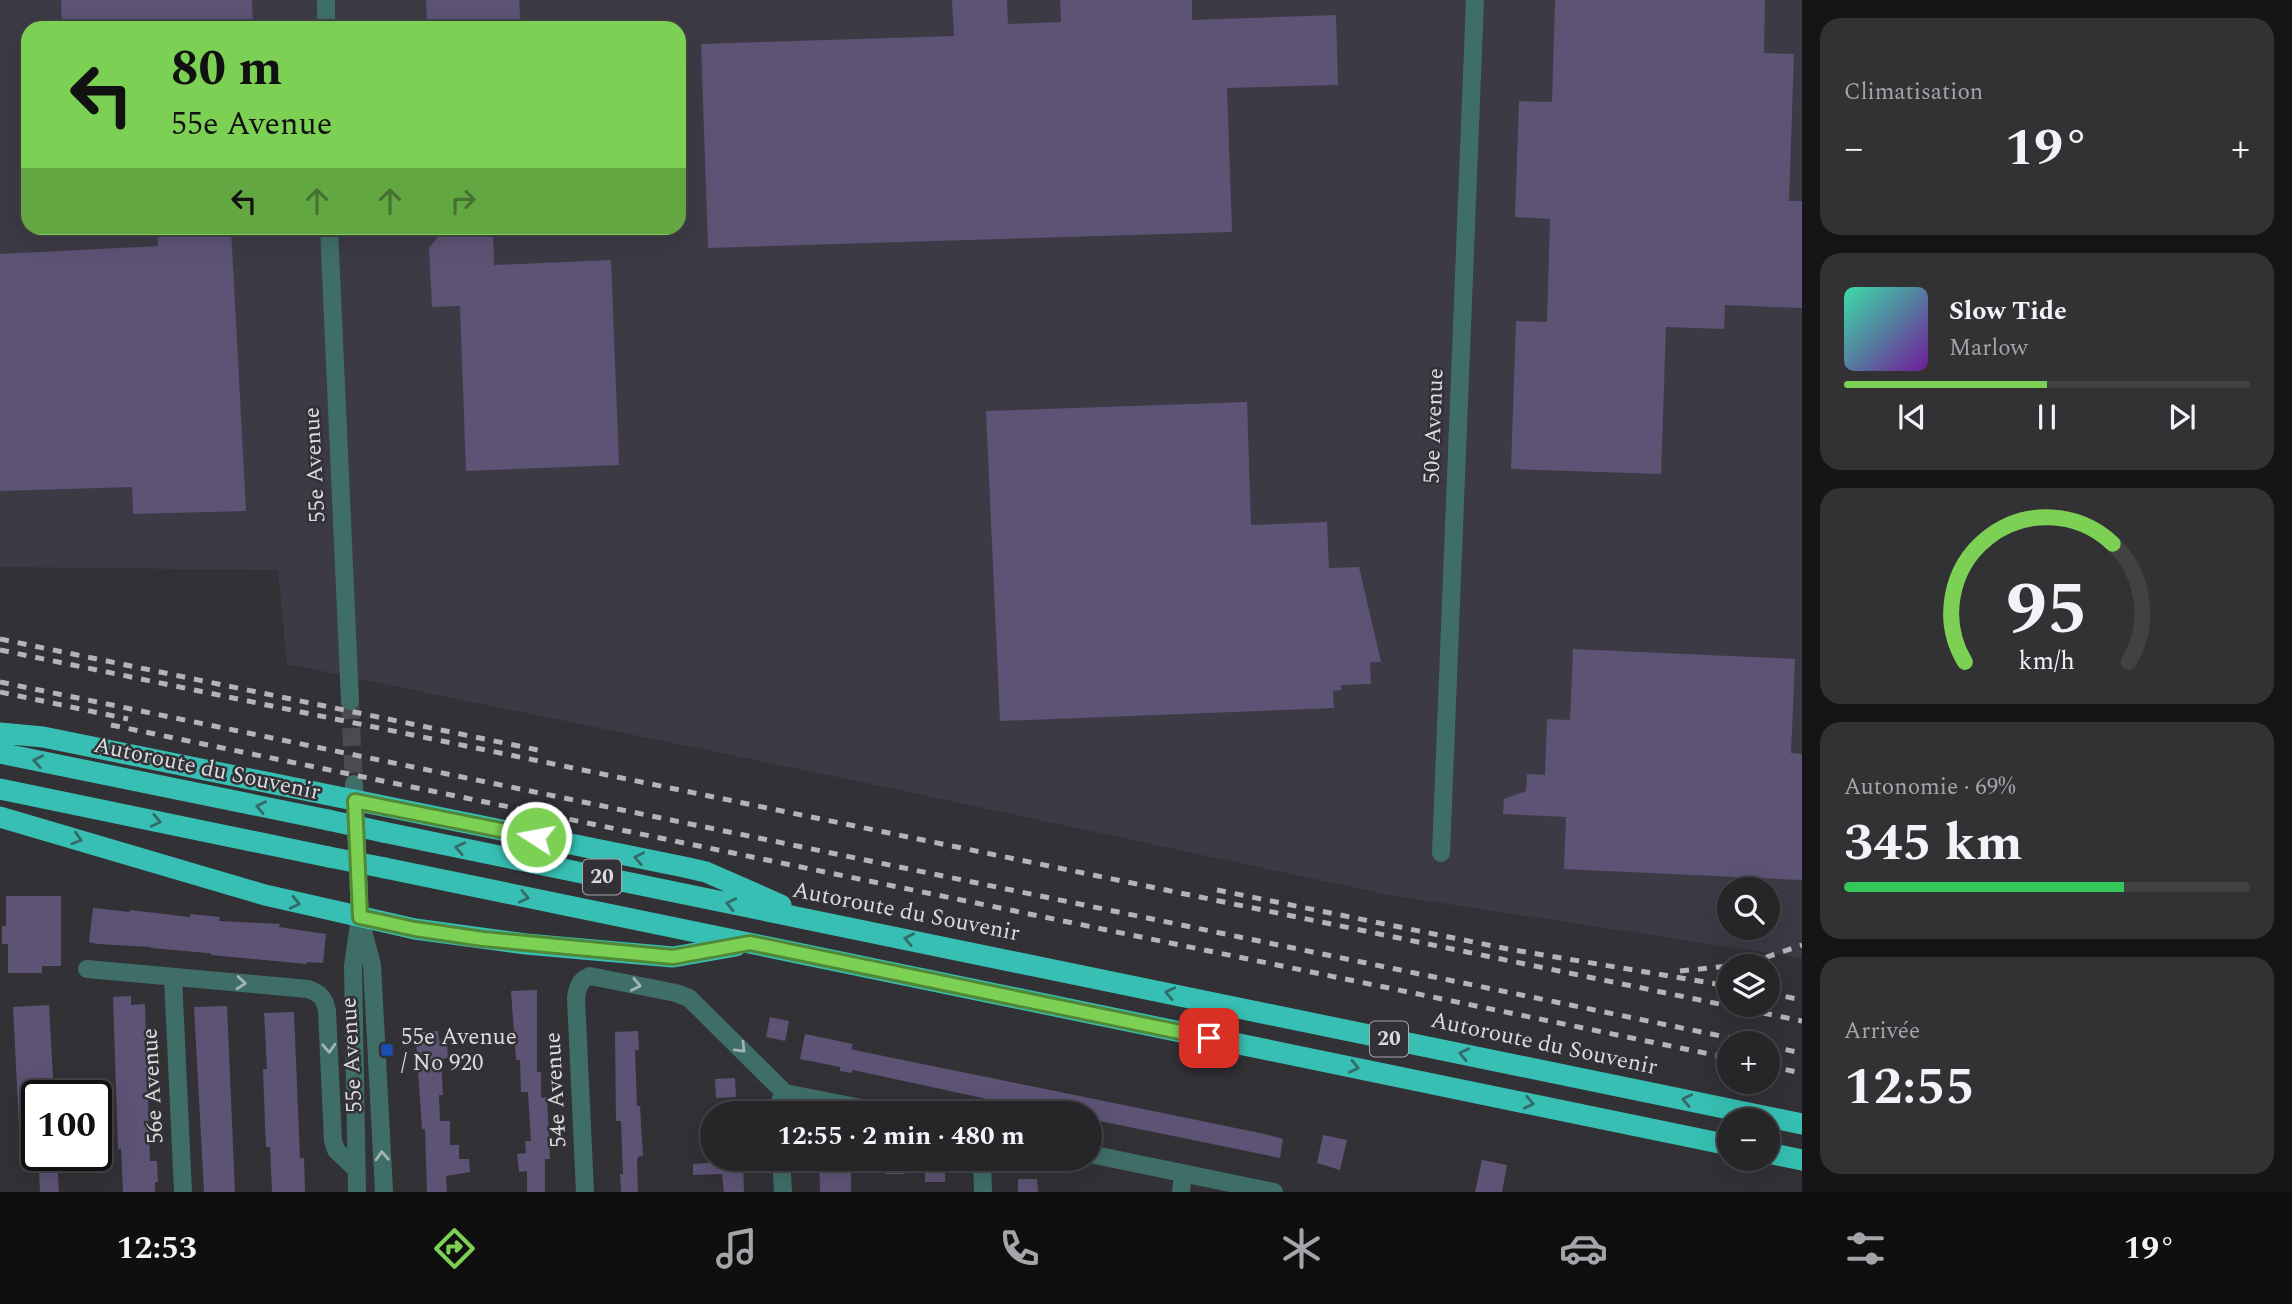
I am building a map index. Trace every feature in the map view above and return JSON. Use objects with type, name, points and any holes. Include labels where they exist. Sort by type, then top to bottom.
[{"type":"highway","points":[[0,733],[43,737],[355,792],[706,872],[822,923]]},
{"type":"highway","name":"Autoroute du Souvenir","points":[[0,754],[822,923],[976,952],[1802,1124]]},
{"type":"highway","name":"20","points":[[0,789],[1717,1143]]},
{"type":"highway","points":[[0,817],[265,895],[360,917],[462,936],[673,957],[750,943]]},
{"type":"highway","points":[[1780,1155],[1802,1160]]},
{"type":"street","points":[[326,0],[326,21]]},
{"type":"street","name":"50e Avenue","points":[[1441,853],[1475,0]]},
{"type":"street","name":"55e Avenue","points":[[329,235],[350,701]]},
{"type":"street","name":"55e Avenue","points":[[355,792],[360,917],[353,966],[357,1192]]},
{"type":"street","name":"55e Avenue","points":[[360,917],[372,965],[384,1192]]},
{"type":"street","points":[[87,969],[173,977]]},
{"type":"street","name":"54e Avenue","points":[[585,1192],[576,1005],[579,986],[585,978],[596,976],[683,995],[695,1003],[785,1093]]},
{"type":"street","name":"55e Avenue","points":[[173,977],[308,989],[323,998],[327,1011],[333,1141],[336,1150],[356,1170]]},
{"type":"street","name":"56e Avenue","points":[[173,977],[183,1192]]},
{"type":"street","points":[[780,1101],[785,1093],[826,1101]]},
{"type":"street","points":[[1102,1156],[1274,1192]]},
{"type":"street","points":[[782,1171],[783,1192]]},
{"type":"street","points":[[982,1171],[983,1192]]},
{"type":"street","points":[[1181,1192],[1183,1173]]},
{"type":"shaded area","points":[[0,0],[1802,0],[1802,958],[1389,895],[843,778],[287,664],[278,570],[0,567]]},
{"type":"building","points":[[61,0],[252,0],[253,21],[62,21]]},
{"type":"building","points":[[426,0],[519,0],[520,21],[427,21]]},
{"type":"building","points":[[952,0],[1007,0],[1008,24],[1061,22],[1060,0],[1192,0],[1192,20],[1336,15],[1338,85],[1227,88],[1232,232],[708,248],[701,44],[954,36]]},
{"type":"building","points":[[1555,0],[1765,0],[1764,53],[1794,54],[1789,201],[1802,201],[1802,308],[1725,305],[1724,329],[1666,327],[1661,474],[1511,469],[1516,321],[1547,322],[1550,219],[1515,217],[1519,101],[1552,102]]},
{"type":"building","points":[[157,235],[231,235],[246,511],[133,514],[132,487],[0,491],[0,254],[158,246]]},
{"type":"building","points":[[440,235],[493,235],[494,265],[611,260],[619,465],[466,471],[460,306],[432,307],[429,248]]},
{"type":"building","points":[[1247,402],[1251,525],[1327,522],[1329,568],[1359,567],[1381,662],[1370,662],[1371,684],[1341,685],[1341,690],[1333,691],[1334,708],[1000,721],[986,411]]},
{"type":"building","points":[[1573,649],[1795,659],[1791,753],[1802,754],[1802,880],[1564,869],[1566,817],[1503,814],[1504,799],[1526,791],[1527,774],[1545,775],[1547,719],[1570,720]]},
{"type":"building","points":[[6,896],[61,896],[61,966],[42,966],[42,973],[8,973],[8,944],[2,944],[2,926],[6,926]]},
{"type":"building","points":[[93,908],[190,917],[190,914],[220,917],[219,921],[280,924],[279,927],[326,934],[323,963],[307,964],[89,942]]},
{"type":"building","points":[[537,990],[537,1072],[541,1072],[541,1098],[547,1097],[550,1159],[545,1159],[545,1192],[527,1192],[527,1171],[519,1172],[517,1154],[526,1153],[525,1141],[531,1141],[528,1092],[521,1092],[520,1060],[516,1060],[511,991]]},
{"type":"building","points":[[131,996],[131,1005],[145,1004],[150,1161],[157,1161],[158,1182],[155,1182],[155,1192],[123,1192],[121,1149],[118,1149],[113,997]]},
{"type":"building","points":[[49,1005],[53,1080],[21,1080],[21,1166],[13,1007]]},
{"type":"building","points":[[227,1006],[235,1192],[204,1192],[194,1007]]},
{"type":"building","points":[[294,1012],[300,1158],[304,1158],[305,1192],[272,1192],[270,1147],[266,1147],[265,1125],[263,1069],[267,1069],[264,1013]]},
{"type":"building","points":[[770,1017],[789,1021],[785,1041],[766,1037]]},
{"type":"building","points":[[438,1031],[439,1041],[447,1041],[448,1058],[441,1059],[443,1095],[439,1095],[440,1121],[450,1121],[450,1145],[459,1145],[459,1159],[469,1159],[470,1172],[446,1176],[447,1192],[427,1192],[425,1129],[422,1129],[416,1041],[419,1041],[418,1032]]},
{"type":"building","points":[[638,1031],[639,1050],[635,1050],[637,1106],[640,1106],[643,1156],[637,1159],[638,1192],[621,1192],[620,1174],[623,1174],[621,1121],[616,1121],[615,1032]]},
{"type":"building","points":[[805,1034],[853,1044],[851,1049],[859,1051],[1265,1134],[1283,1139],[1280,1158],[1102,1121],[1102,1101],[996,1101],[853,1070],[852,1073],[840,1071],[840,1067],[800,1059]]},
{"type":"building","points":[[735,1078],[736,1097],[716,1098],[715,1079]]},
{"type":"building","points":[[1323,1135],[1347,1140],[1340,1170],[1317,1163]]},
{"type":"building","points":[[1482,1160],[1507,1165],[1502,1192],[1475,1192]]},
{"type":"building","points":[[693,1164],[700,1164],[700,1171],[743,1171],[744,1192],[724,1192],[722,1174],[693,1175]]},
{"type":"building","points":[[39,1171],[58,1171],[59,1192],[40,1192]]},
{"type":"building","points":[[819,1171],[851,1171],[851,1192],[820,1192]]},
{"type":"building","points":[[885,1171],[905,1171],[905,1174],[885,1174]]},
{"type":"building","points":[[925,1171],[945,1171],[945,1182],[925,1182]]},
{"type":"building","points":[[1018,1179],[1037,1179],[1038,1192],[1018,1192]]},
{"type":"tunnel","points":[[350,701],[354,784]]},
{"type":"railway","points":[[0,639],[538,750]]},
{"type":"railway","points":[[0,650],[1802,1021]]},
{"type":"railway","points":[[0,682],[1717,1035]]},
{"type":"railway","points":[[0,692],[128,719]]},
{"type":"railway","points":[[111,725],[1717,1056]]},
{"type":"railway","points":[[1217,890],[1508,949],[1717,984]]},
{"type":"railway","points":[[1776,954],[1802,945]]},
{"type":"railway","points":[[1680,971],[1717,967]]},
{"type":"railway","points":[[1780,995],[1802,1000]]},
{"type":"railway","points":[[1780,1048],[1802,1053]]},
{"type":"railway","points":[[1780,1068],[1802,1073]]},
{"type":"place","name":"55e Avenue / No 920","points":[[387,1050]]},
{"type":"route","points":[[536,837],[355,801],[360,917],[415,929],[483,939],[673,957],[750,943],[1209,1038]]}]
